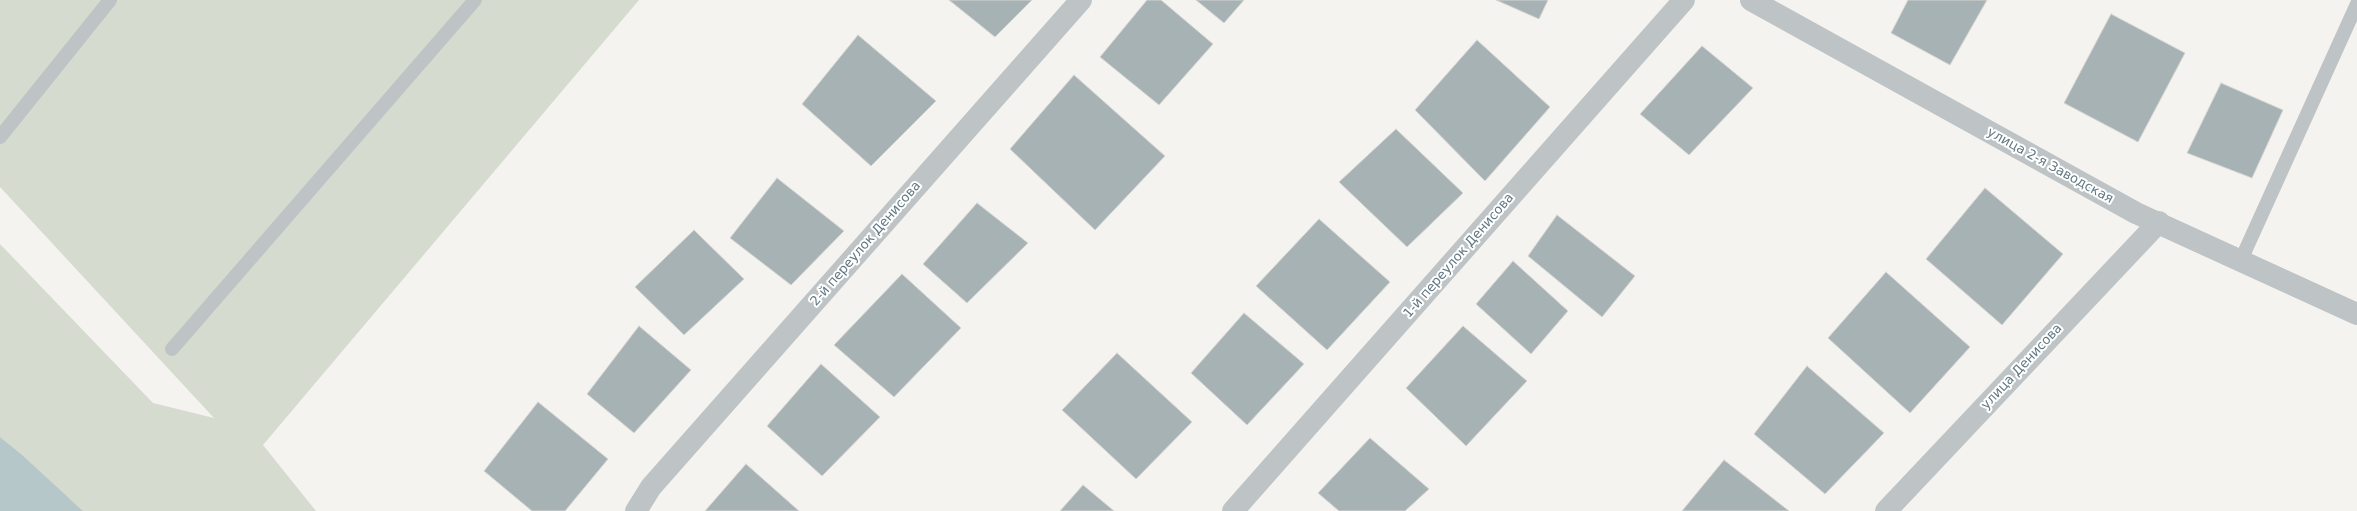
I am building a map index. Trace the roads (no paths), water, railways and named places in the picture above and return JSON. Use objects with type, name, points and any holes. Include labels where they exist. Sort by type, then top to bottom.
[{"type":"street","name":"2-й переулок Денисова","points":[[636,511],[651,487],[1082,0]]},
{"type":"street","name":"1-й переулок Денисова","points":[[1233,511],[1684,0]]},
{"type":"street","name":"улица 2-я Заводская","points":[[1751,0],[2136,213],[2159,222],[2357,314]]},
{"type":"street","name":"улица Денисова","points":[[1886,511],[2159,222]]},
{"type":"lane","points":[[0,137],[110,0]]},
{"type":"lane","points":[[172,349],[475,0]]},
{"type":"lane","points":[[2241,260],[2357,4]]}]
